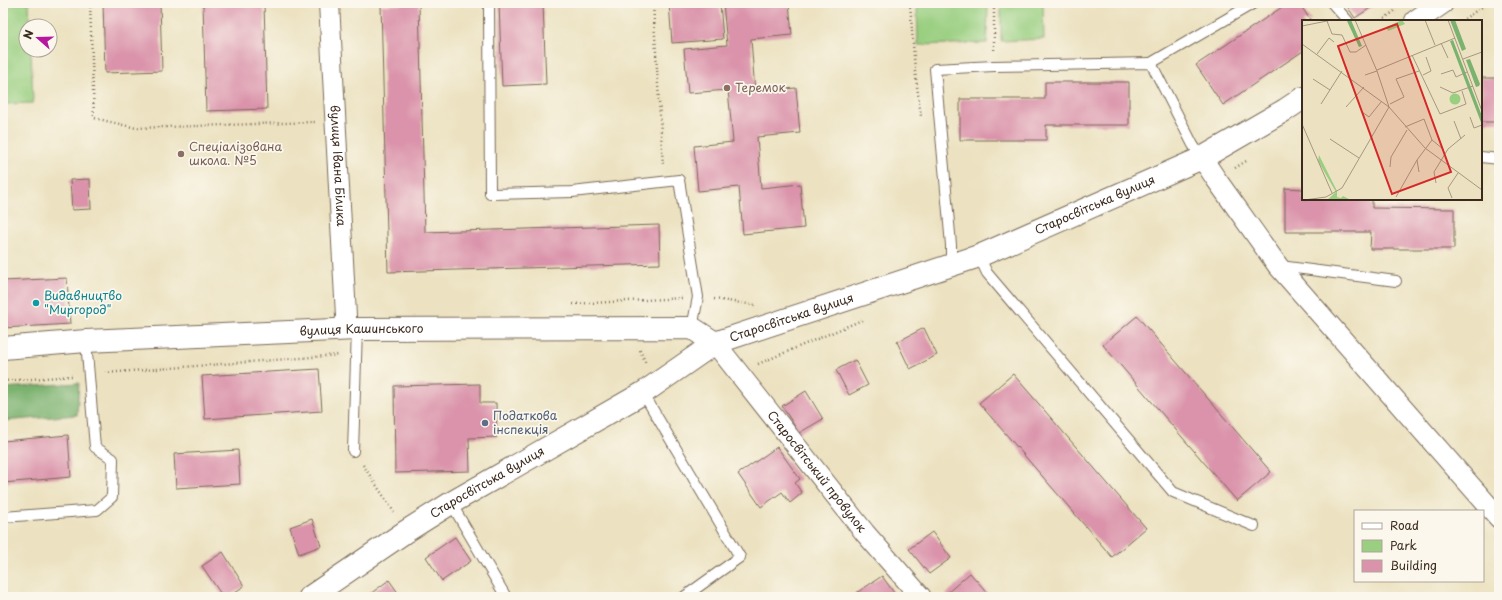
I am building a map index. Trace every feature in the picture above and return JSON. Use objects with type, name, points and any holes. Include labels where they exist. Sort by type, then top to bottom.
[{"type":"street","name":"вулиця Івана Білика","points":[[329,3],[346,316],[351,329]]},
{"type":"street","points":[[1408,14],[1442,3]]},
{"type":"street","name":"Старосвітська вулиця","points":[[310,597],[405,532],[451,503],[643,393],[715,343],[979,256],[1202,158],[1302,99]]},
{"type":"street","points":[[1202,158],[1278,266],[1499,518]]},
{"type":"street","name":"вулиця Кашинського","points":[[3,348],[86,341],[351,329],[692,328]]},
{"type":"street","points":[[692,328],[715,343]]},
{"type":"street","name":"Старосвітський провулок","points":[[715,343],[865,533],[921,597]]},
{"type":"lane","points":[[489,3],[490,194],[572,192],[680,180],[698,297],[692,328]]},
{"type":"lane","points":[[951,265],[952,245],[935,69],[994,66],[1151,63],[1254,3]]},
{"type":"lane","points":[[1332,3],[1347,20]]},
{"type":"lane","points":[[1151,63],[1202,158]]},
{"type":"lane","points":[[1482,157],[1499,159]]},
{"type":"lane","points":[[979,256],[987,273],[1173,492],[1254,526]]},
{"type":"lane","points":[[1278,266],[1396,281]]},
{"type":"lane","points":[[351,329],[353,451]]},
{"type":"lane","points":[[3,517],[97,510],[112,497],[113,459],[95,447],[86,341]]},
{"type":"lane","points":[[643,393],[740,556],[684,597]]},
{"type":"lane","points":[[451,503],[506,597]]},
{"type":"path","points":[[90,3],[94,118],[136,128],[315,122],[315,114]]},
{"type":"path","points":[[653,3],[663,181]]},
{"type":"path","points":[[910,3],[915,70],[935,69]]},
{"type":"path","points":[[994,3],[994,66]]},
{"type":"path","points":[[1462,20],[1488,3]]},
{"type":"path","points":[[1384,20],[1408,14]]},
{"type":"path","points":[[572,304],[698,297],[757,305]]},
{"type":"path","points":[[637,345],[647,365]]},
{"type":"path","points":[[3,381],[344,354]]},
{"type":"path","points":[[353,451],[399,518],[405,532]]},
{"type":"green space","points":[[3,3],[29,3],[30,18],[18,18],[18,58],[31,58],[33,103],[3,104]]},
{"type":"green space","points":[[917,3],[988,3],[987,43],[918,45]]},
{"type":"green space","points":[[1001,3],[1043,3],[1044,39],[1001,41]]},
{"type":"green space","points":[[79,383],[77,415],[3,421],[3,388]]},
{"type":"building","points":[[103,3],[160,3],[162,71],[105,73]]},
{"type":"building","points":[[203,3],[264,3],[267,109],[206,111]]},
{"type":"building","points":[[499,3],[543,3],[546,84],[502,86]]},
{"type":"building","points":[[669,3],[720,3],[723,39],[672,43]]},
{"type":"building","points":[[723,3],[789,3],[792,35],[751,39],[755,92],[796,88],[800,133],[757,137],[761,188],[800,184],[804,228],[743,234],[739,187],[698,191],[694,146],[733,142],[728,90],[688,93],[684,49],[727,45]]},
{"type":"building","points":[[1288,3],[1299,3],[1310,20],[1302,20],[1302,52],[1223,105],[1196,65]]},
{"type":"building","points":[[1345,3],[1378,3],[1355,18]]},
{"type":"building","points":[[419,4],[425,232],[659,225],[660,264],[388,272],[381,5]]},
{"type":"building","points":[[1482,78],[1499,78],[1499,122],[1482,122]]},
{"type":"building","points":[[1045,82],[1129,82],[1129,125],[1046,125],[1046,140],[960,140],[960,99],[1045,99]]},
{"type":"building","points":[[90,179],[91,209],[72,210],[70,180]]},
{"type":"building","points":[[1285,188],[1302,189],[1302,200],[1372,200],[1372,208],[1454,209],[1454,249],[1370,249],[1371,232],[1285,232]]},
{"type":"building","name":"Видавництво \"Миргород\"","points":[[67,278],[70,324],[3,328],[3,281]]},
{"type":"building","points":[[1137,316],[1271,472],[1237,501],[1103,345]]},
{"type":"building","points":[[924,328],[937,355],[910,369],[897,342]]},
{"type":"building","points":[[855,360],[868,385],[849,395],[836,370]]},
{"type":"building","points":[[319,369],[322,411],[205,419],[202,376]]},
{"type":"building","points":[[1013,374],[1146,528],[1112,557],[979,403]]},
{"type":"building","points":[[480,384],[480,403],[496,403],[497,437],[469,438],[470,471],[395,473],[394,386]]},
{"type":"building","points":[[806,391],[823,419],[799,433],[782,406]]},
{"type":"building","points":[[68,435],[71,477],[3,483],[3,441]]},
{"type":"building","points":[[777,447],[800,479],[795,483],[802,493],[790,503],[782,492],[761,507],[738,474]]},
{"type":"building","points":[[238,450],[240,484],[176,488],[174,454]]},
{"type":"building","points":[[312,519],[321,546],[299,554],[290,527]]},
{"type":"building","points":[[932,532],[951,558],[929,574],[909,549]]},
{"type":"building","points":[[455,537],[471,561],[442,581],[426,557]]},
{"type":"building","points":[[223,552],[244,586],[228,597],[223,597],[202,566]]},
{"type":"building","points":[[970,573],[991,597],[949,597],[946,594]]},
{"type":"building","points":[[882,576],[897,597],[857,597],[855,594]]},
{"type":"building","points":[[389,580],[401,597],[366,597]]},
{"type":"place","name":"Теремок","points":[[727,88]]},
{"type":"place","name":"Спеціалізована школа. №5","points":[[181,154]]},
{"type":"place","name":"Видавництво \"Миргород\"","points":[[36,303]]},
{"type":"place","name":"Податкова інспекція","points":[[485,423]]}]
